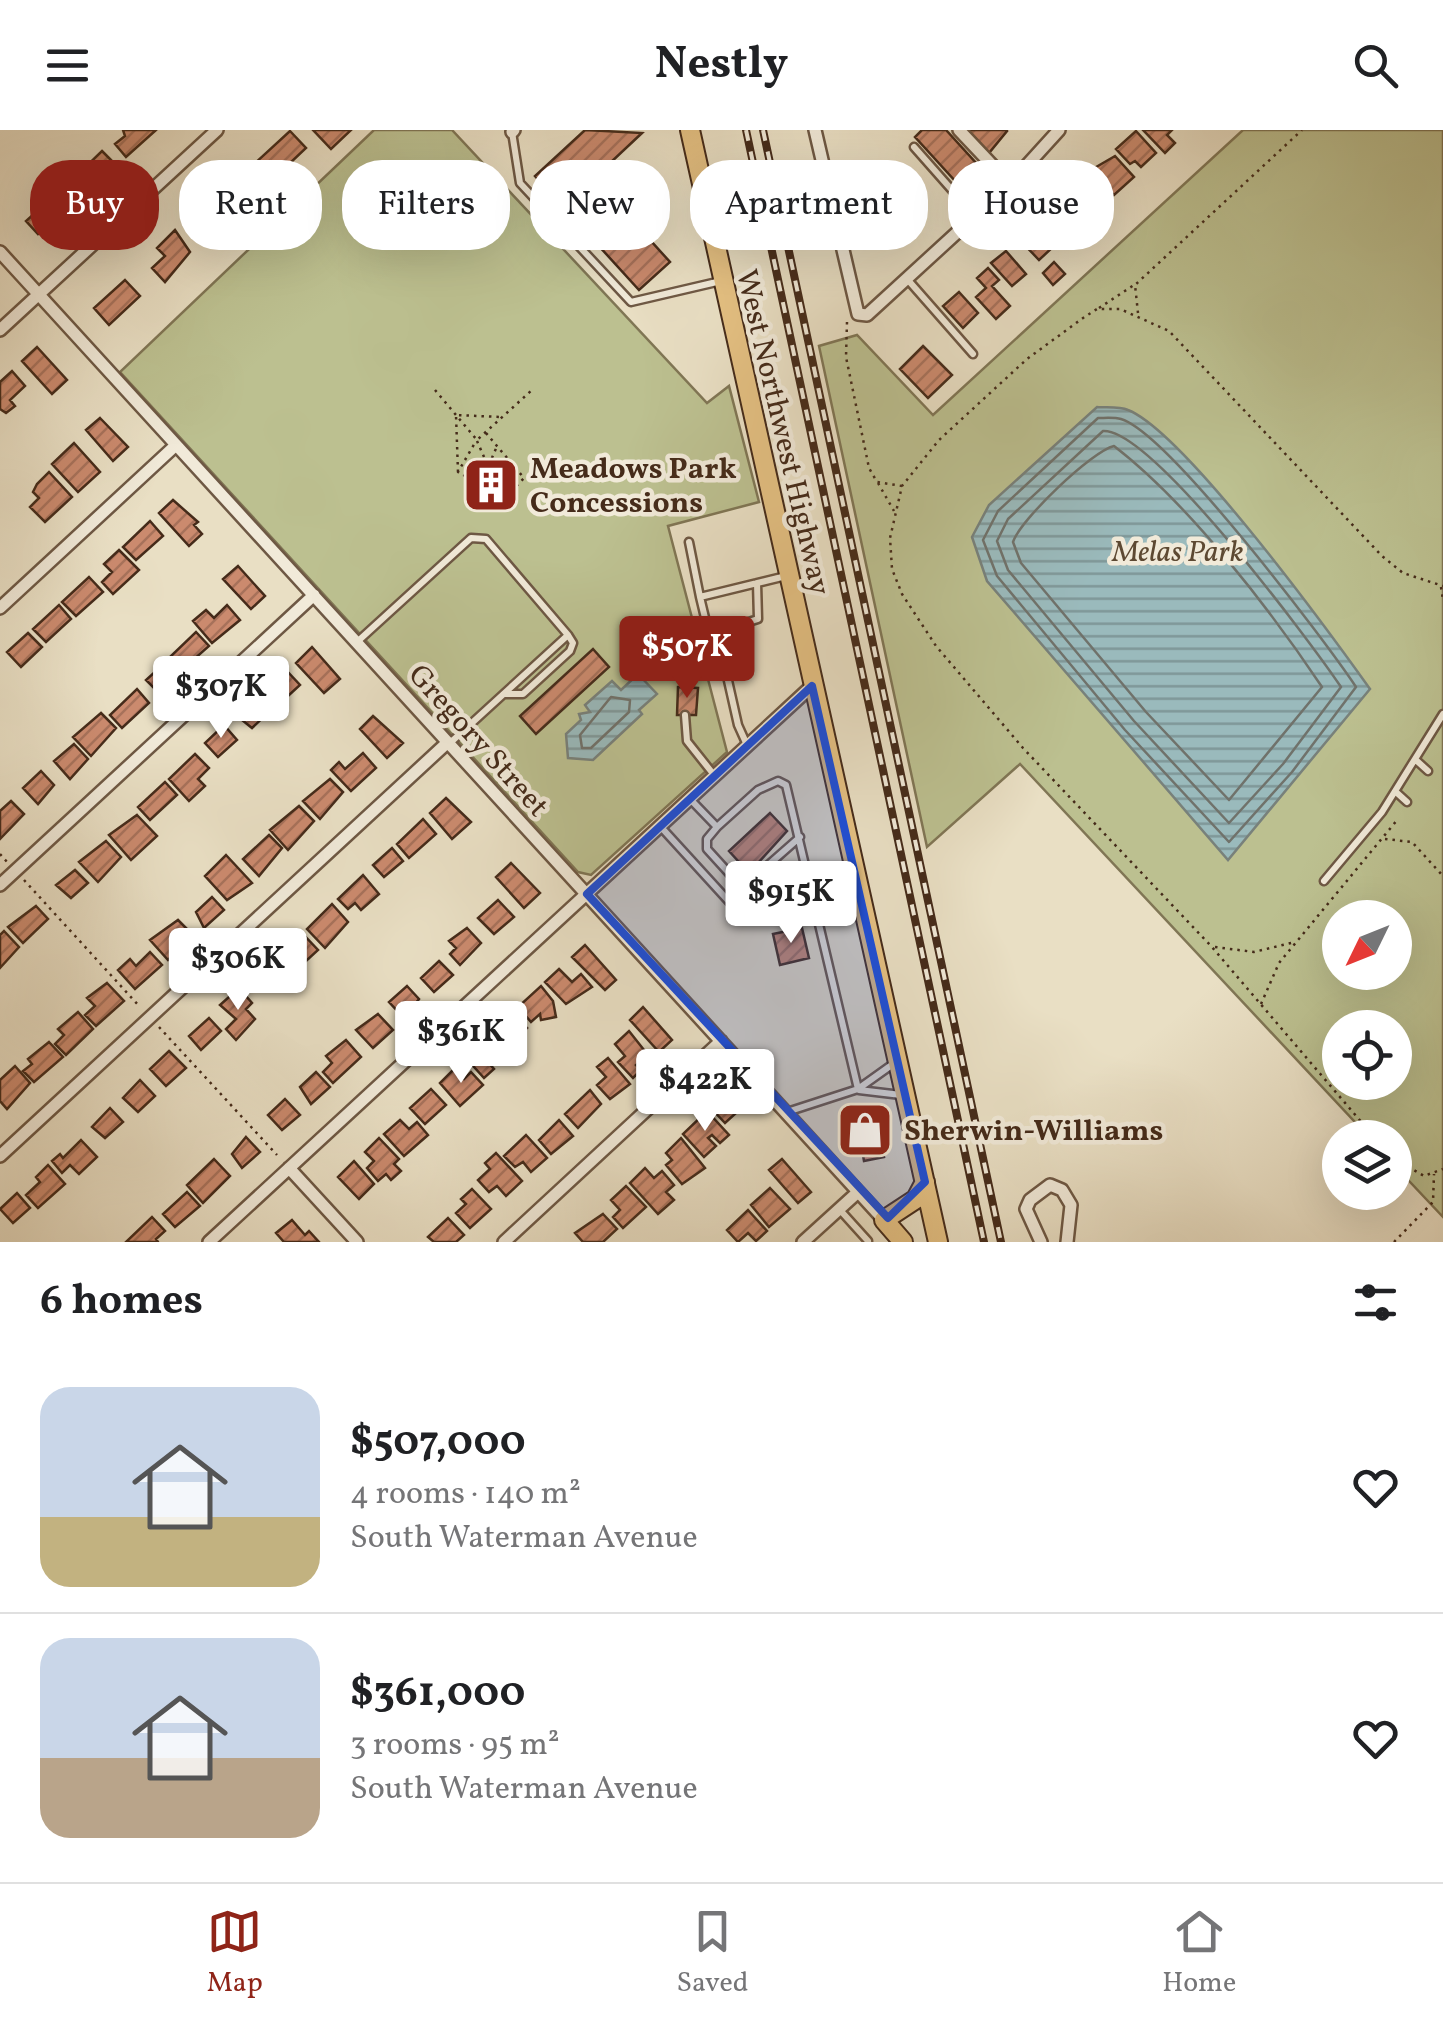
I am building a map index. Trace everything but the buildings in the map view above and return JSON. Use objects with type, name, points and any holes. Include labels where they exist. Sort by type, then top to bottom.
[{"type":"main road","name":"West Northwest Highway","points":[[690,130],[938,1242]]},
{"type":"main road","points":[[902,1242],[884,1220],[916,1198],[924,1182]]},
{"type":"street","points":[[0,330],[218,130]]},
{"type":"street","points":[[815,130],[858,314],[867,315],[948,241]]},
{"type":"street","points":[[958,130],[987,160]]},
{"type":"street","points":[[1031,160],[1058,130]]},
{"type":"street","name":"Gregory Street","points":[[0,252],[884,1220]]},
{"type":"street","points":[[0,608],[176,445]]},
{"type":"street","points":[[0,885],[314,595]]},
{"type":"street","points":[[209,1242],[812,686]]},
{"type":"street","points":[[0,1156],[449,743]]},
{"type":"street","points":[[504,1242],[721,1041]]},
{"type":"street","points":[[289,1168],[357,1242]]},
{"type":"street","points":[[1041,1242],[1026,1209],[1030,1200],[1050,1185],[1062,1190],[1071,1205],[1068,1242]]},
{"type":"street","points":[[803,1242],[858,1192]]},
{"type":"lane","points":[[513,131],[520,183],[631,302],[722,281]]},
{"type":"lane","points":[[914,148],[948,186]]},
{"type":"lane","points":[[907,279],[973,354]]},
{"type":"lane","points":[[357,642],[476,536],[486,539],[568,635],[449,743]]},
{"type":"lane","points":[[689,542],[706,622],[720,631],[758,619],[757,583]]},
{"type":"lane","points":[[700,597],[788,576]]},
{"type":"lane","points":[[720,645],[738,725],[748,746]]},
{"type":"lane","points":[[1324,881],[1396,792],[1443,714]]},
{"type":"lane","points":[[685,715],[687,741],[715,776]]},
{"type":"lane","points":[[1436,728],[1443,733]]},
{"type":"lane","points":[[1417,762],[1428,771]]},
{"type":"lane","points":[[800,837],[748,883],[737,882],[707,849],[707,839],[758,790],[778,781],[786,785],[800,837],[809,874],[858,1090]]},
{"type":"lane","points":[[1396,792],[1407,802]]},
{"type":"lane","points":[[690,799],[718,828]]},
{"type":"lane","points":[[660,826],[744,918],[758,918],[809,874],[853,865]]},
{"type":"lane","points":[[786,1113],[858,1090],[897,1062]]},
{"type":"lane","points":[[858,1090],[904,1095]]},
{"type":"lane","points":[[839,1209],[868,1240]]},
{"type":"path","points":[[1302,130],[1136,284],[1014,370],[939,440],[902,486],[890,538],[892,568],[902,594],[936,646],[1036,762],[1211,946],[1360,1120]]},
{"type":"path","points":[[1136,284],[1138,315]]},
{"type":"path","points":[[1098,309],[1138,315],[1170,331],[1382,556],[1403,573],[1442,586],[1443,600]]},
{"type":"path","points":[[847,323],[846,356],[869,468],[895,512]]},
{"type":"path","points":[[436,390],[477,440],[488,466],[497,446]]},
{"type":"path","points":[[458,472],[477,440],[532,390]]},
{"type":"path","points":[[456,415],[502,418]]},
{"type":"path","points":[[456,415],[458,472]]},
{"type":"path","points":[[485,432],[524,478],[510,494]]},
{"type":"path","points":[[506,473],[514,466]]},
{"type":"path","points":[[458,472],[472,480]]},
{"type":"path","points":[[877,482],[902,486]]},
{"type":"path","points":[[1261,1005],[1269,976],[1398,820]]},
{"type":"path","points":[[1382,840],[1412,842],[1443,876]]},
{"type":"path","points":[[0,854],[276,1155]]},
{"type":"path","points":[[1211,946],[1254,952],[1296,942]]},
{"type":"path","points":[[1412,1172],[1434,1174],[1443,1169]]},
{"type":"path","points":[[1394,1242],[1433,1202],[1434,1174]]},
{"type":"highlighted area","points":[[812,686],[925,1182],[888,1218],[587,894]]},
{"type":"green space","points":[[374,130],[452,130],[480,160],[343,160]]},
{"type":"green space","name":"Melas Park","points":[[1243,130],[1443,130],[1443,1217],[1412,1184],[1412,1120],[1353,1120],[1334,1100],[1412,1100],[1412,1010],[1322,1010],[1322,1087],[1020,764],[927,847],[819,346],[857,335],[933,415]]},
{"type":"green space","points":[[342,160],[342,250],[510,250],[510,192],[530,214],[530,250],[564,250],[707,403],[729,386],[759,502],[668,526],[727,752],[591,875],[578,872],[120,372],[248,250],[322,250],[322,180]]},
{"type":"water","points":[[1097,407],[1128,410],[1153,426],[1184,455],[1255,537],[1370,689],[1228,860],[987,581],[972,537],[989,505]]},
{"type":"water","points":[[638,674],[657,694],[639,710],[642,714],[593,760],[568,758],[566,734],[581,720],[579,714],[590,712],[585,705],[612,681],[621,690]]},
{"type":"railway","points":[[746,130],[984,1242]]},
{"type":"railway","points":[[763,130],[1001,1242]]},
{"type":"place","name":"Meadows Park Concessions","points":[[491,485]]},
{"type":"place","name":"Sherwin-Williams","points":[[865,1130]]}]
